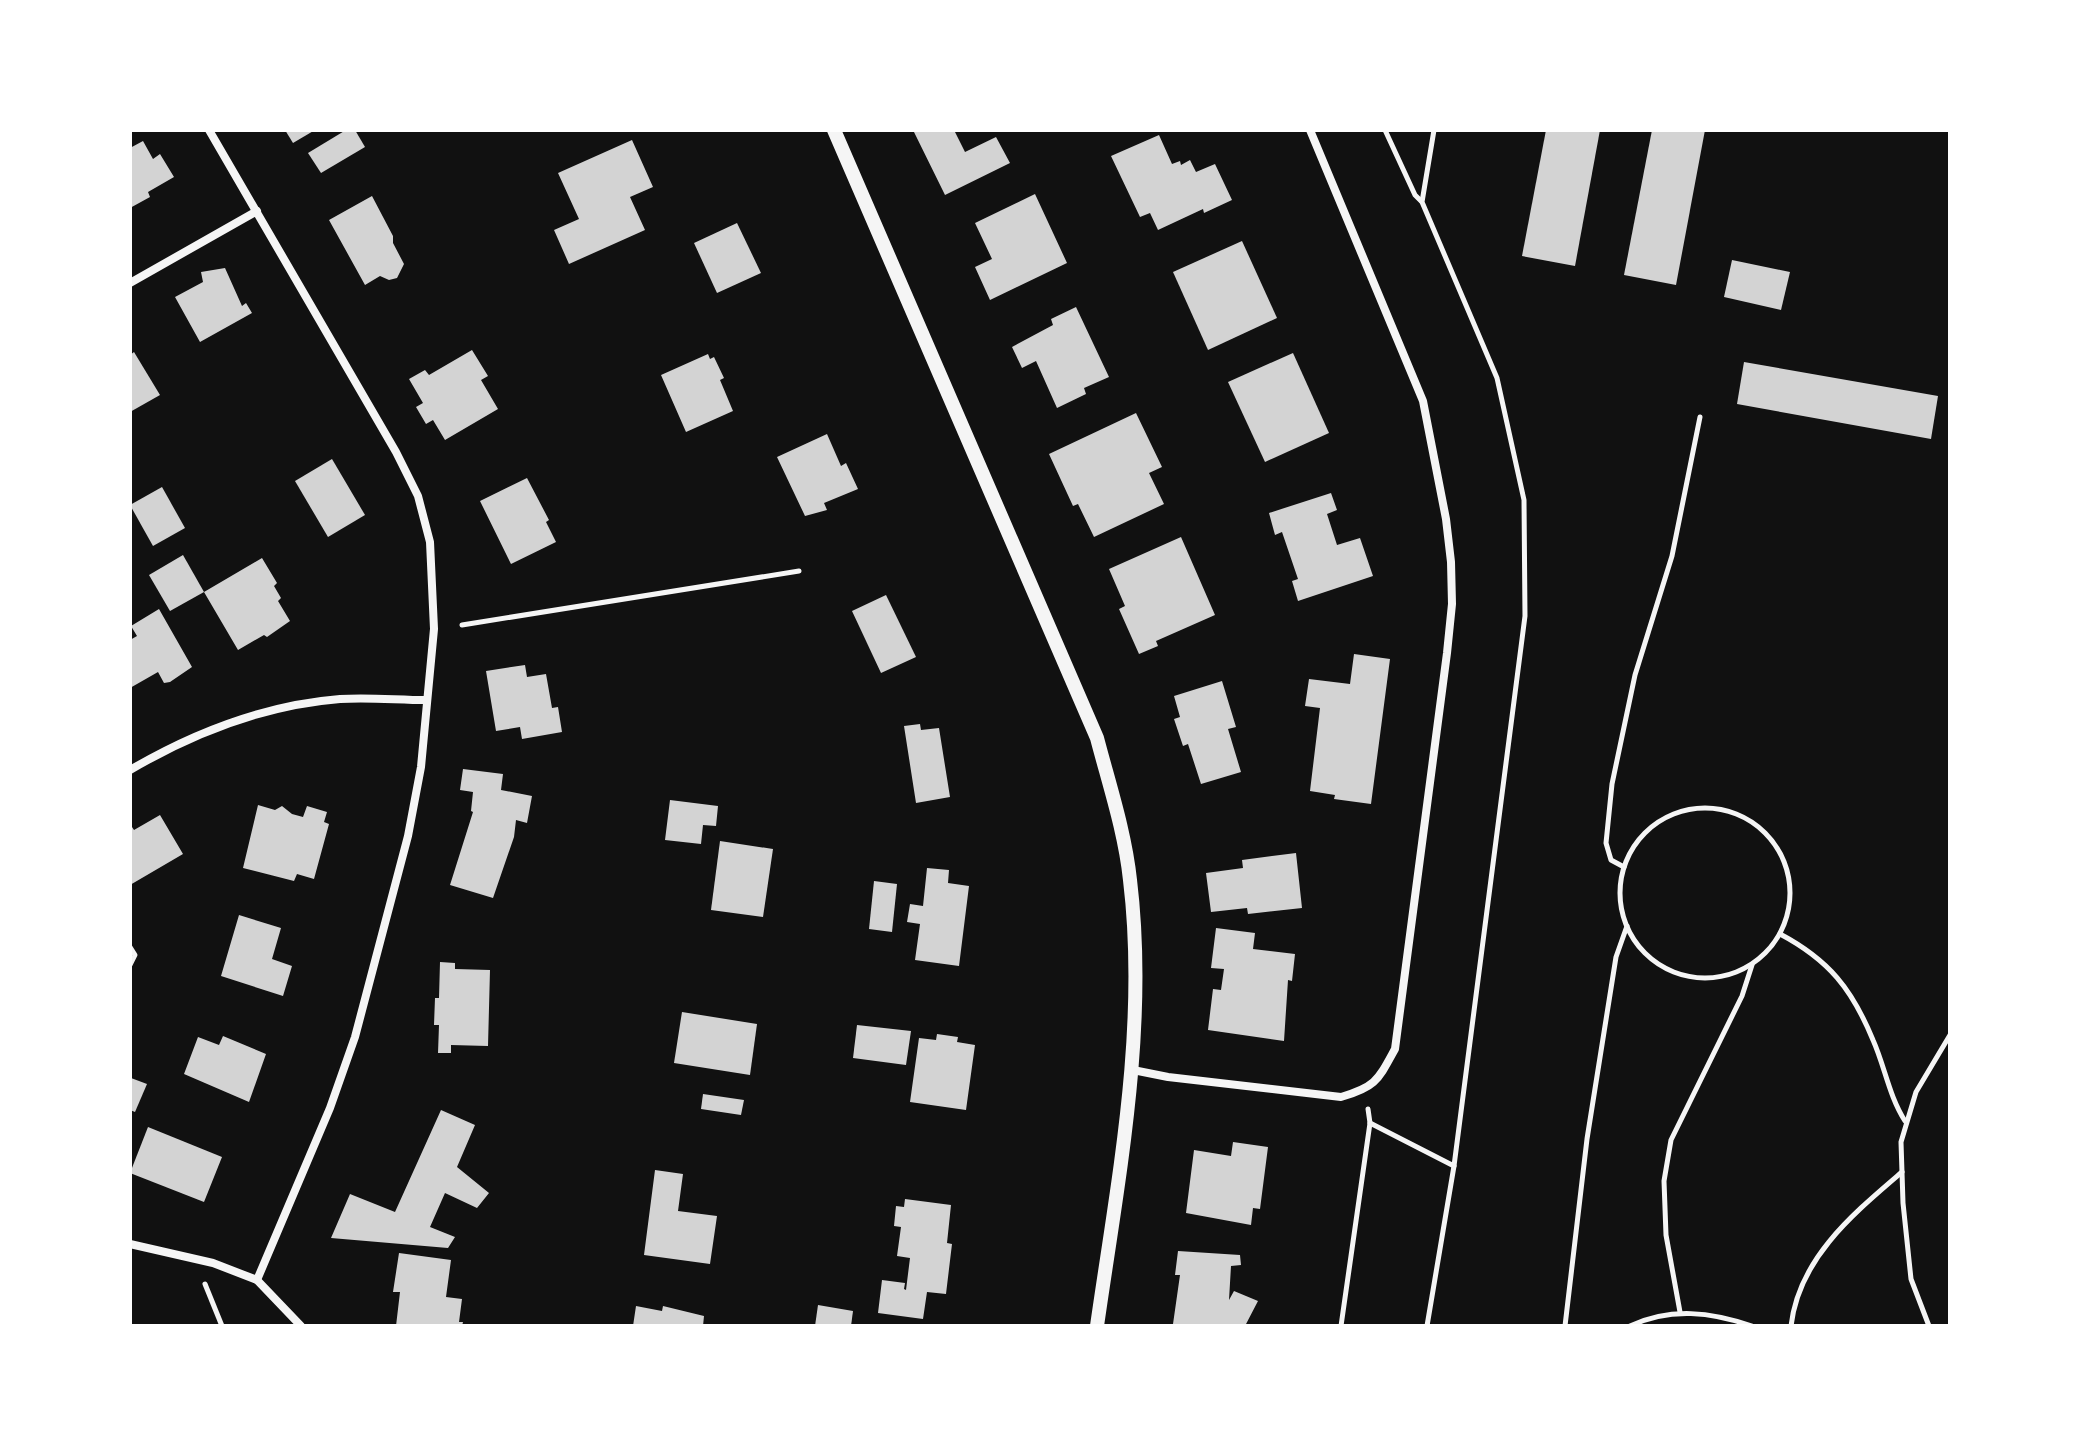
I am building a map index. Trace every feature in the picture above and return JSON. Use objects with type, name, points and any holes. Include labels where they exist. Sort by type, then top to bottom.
[{"type":"street","points":[[209,130],[418,496],[430,542],[434,629],[421,767],[408,836],[355,1037],[330,1108],[257,1280]]},
{"type":"street","points":[[834,130],[1097,738],[1130,878],[1134,949],[1133,1070],[1097,1326]]},
{"type":"street","points":[[1133,1070],[1168,1077],[1341,1097],[1367,1089],[1380,1075],[1395,1049],[1447,653],[1452,604],[1451,562],[1446,519],[1423,401],[1310,130]]},
{"type":"street","points":[[130,283],[257,211]]},
{"type":"street","points":[[130,770],[159,753],[231,721],[290,706],[341,699],[426,700]]},
{"type":"street","points":[[130,1244],[213,1263],[257,1280],[301,1326]]},
{"type":"path","points":[[1385,130],[1415,195],[1422,202],[1497,378],[1524,500],[1525,616],[1454,1166],[1427,1326]]},
{"type":"path","points":[[1422,202],[1434,130]]},
{"type":"path","points":[[1624,867],[1611,860],[1606,843],[1612,784],[1635,675],[1672,556],[1700,417]]},
{"type":"path","points":[[462,625],[799,571]]},
{"type":"path","points":[[1701,807],[1727,810],[1751,821],[1770,837],[1784,859],[1790,884],[1789,910],[1780,934],[1768,951],[1753,964],[1730,975],[1706,978],[1681,975],[1658,964],[1640,948],[1627,926],[1621,907],[1620,887],[1624,867],[1635,844],[1653,825],[1676,813],[1701,807]]},
{"type":"path","points":[[1565,1326],[1592,1109],[1616,957],[1627,926]]},
{"type":"path","points":[[1780,934],[1806,948],[1844,983],[1873,1039],[1896,1107],[1906,1122]]},
{"type":"path","points":[[130,947],[135,955],[130,965]]},
{"type":"path","points":[[1680,1312],[1666,1235],[1664,1181],[1671,1140],[1742,996],[1753,964]]},
{"type":"path","points":[[1929,1326],[1911,1279],[1901,1142],[1916,1092],[1950,1035]]},
{"type":"path","points":[[1341,1326],[1370,1123],[1367,1089]]},
{"type":"path","points":[[1370,1123],[1454,1166]]},
{"type":"path","points":[[1791,1326],[1801,1282],[1817,1258],[1850,1217],[1902,1172]]},
{"type":"path","points":[[205,1284],[222,1326]]},
{"type":"path","points":[[1630,1326],[1645,1319],[1680,1312],[1719,1315],[1752,1326]]},
{"type":"building","points":[[285,130],[315,130],[293,143]]},
{"type":"building","points":[[346,130],[355,130],[365,147],[321,173],[308,153]]},
{"type":"building","points":[[913,130],[954,130],[965,152],[996,137],[1010,163],[945,195]]},
{"type":"building","points":[[1546,130],[1600,130],[1575,266],[1522,256]]},
{"type":"building","points":[[1652,130],[1705,130],[1676,285],[1624,275]]},
{"type":"building","points":[[1159,135],[1172,164],[1180,161],[1181,165],[1190,160],[1196,172],[1215,164],[1232,200],[1204,213],[1203,209],[1158,230],[1150,213],[1140,217],[1111,156]]},
{"type":"building","points":[[632,140],[653,187],[630,197],[645,230],[569,264],[554,230],[579,219],[558,173]]},
{"type":"building","points":[[143,141],[153,159],[160,154],[174,177],[148,192],[150,197],[130,208],[130,148]]},
{"type":"building","points":[[1035,194],[1067,263],[990,300],[975,267],[992,259],[975,223]]},
{"type":"building","points":[[372,196],[404,264],[397,278],[389,280],[380,276],[365,285],[329,220]]},
{"type":"building","points":[[737,223],[761,273],[717,293],[694,243]]},
{"type":"building","points":[[1242,241],[1277,318],[1208,350],[1173,272]]},
{"type":"building","points":[[1732,260],[1790,272],[1781,310],[1724,297]]},
{"type":"building","points":[[225,268],[242,306],[246,303],[252,313],[200,342],[175,297],[203,282],[201,272]]},
{"type":"building","points":[[1076,307],[1109,377],[1084,388],[1086,394],[1057,408],[1036,361],[1022,368],[1012,347],[1053,325],[1051,319]]},
{"type":"building","points":[[472,350],[488,376],[481,380],[498,409],[445,440],[433,420],[426,424],[416,407],[423,403],[409,379],[425,370],[429,375]]},
{"type":"building","points":[[134,352],[160,395],[130,412],[130,355]]},
{"type":"building","points":[[1293,353],[1329,433],[1265,462],[1228,382]]},
{"type":"building","points":[[708,354],[710,359],[714,357],[724,378],[720,380],[733,411],[686,432],[661,375]]},
{"type":"building","points":[[1744,362],[1938,396],[1931,439],[1737,404]]},
{"type":"building","points":[[1136,413],[1162,467],[1149,473],[1164,504],[1094,537],[1078,504],[1073,506],[1049,454]]},
{"type":"building","points":[[827,434],[841,466],[846,463],[858,489],[824,503],[827,510],[805,516],[777,457]]},
{"type":"building","points":[[332,459],[365,515],[328,537],[295,481]]},
{"type":"building","points":[[527,478],[549,520],[546,522],[556,542],[511,564],[480,501]]},
{"type":"building","points":[[162,487],[185,528],[153,546],[130,505]]},
{"type":"building","points":[[1331,493],[1337,510],[1327,514],[1337,545],[1360,538],[1373,576],[1298,601],[1292,581],[1298,579],[1282,532],[1275,535],[1269,513]]},
{"type":"building","points":[[1181,537],[1215,615],[1156,641],[1158,646],[1139,654],[1119,609],[1125,606],[1109,569]]},
{"type":"building","points":[[183,555],[204,592],[170,611],[149,575]]},
{"type":"building","points":[[262,558],[277,583],[274,586],[281,598],[278,601],[290,621],[267,637],[264,635],[238,650],[204,592]]},
{"type":"building","points":[[886,595],[916,657],[881,673],[852,611]]},
{"type":"building","points":[[159,609],[192,667],[170,682],[164,683],[158,672],[130,688],[130,640],[137,636],[131,626]]},
{"type":"building","points":[[1354,654],[1390,659],[1371,804],[1334,799],[1335,795],[1310,791],[1320,708],[1305,706],[1309,679],[1350,684]]},
{"type":"building","points":[[525,665],[527,677],[546,674],[552,708],[558,707],[562,732],[522,739],[520,727],[496,731],[486,671]]},
{"type":"building","points":[[1222,681],[1236,727],[1228,729],[1241,772],[1201,784],[1188,744],[1183,746],[1174,719],[1180,717],[1174,696]]},
{"type":"building","points":[[920,724],[921,730],[939,728],[950,797],[916,803],[904,726]]},
{"type":"building","points":[[463,769],[503,774],[501,790],[532,796],[527,823],[516,820],[514,837],[493,898],[450,885],[473,812],[473,792],[460,790]]},
{"type":"building","points":[[670,800],[718,806],[716,826],[703,825],[701,844],[665,840]]},
{"type":"building","points":[[258,805],[275,810],[282,806],[292,814],[303,817],[307,806],[327,812],[324,822],[329,824],[314,879],[297,874],[294,881],[243,868]]},
{"type":"building","points":[[160,815],[183,854],[130,885],[130,824],[134,830]]},
{"type":"building","points":[[720,841],[773,849],[763,917],[711,910]]},
{"type":"building","points":[[1296,853],[1302,908],[1248,914],[1247,908],[1211,912],[1206,873],[1243,868],[1242,860]]},
{"type":"building","points":[[927,868],[949,870],[948,883],[969,886],[959,966],[915,960],[920,924],[907,922],[910,904],[923,906]]},
{"type":"building","points":[[874,881],[897,884],[892,932],[869,929]]},
{"type":"building","points":[[239,915],[281,928],[272,959],[292,966],[283,996],[221,976]]},
{"type":"building","points":[[1216,928],[1255,933],[1253,949],[1295,954],[1292,981],[1288,980],[1284,1041],[1208,1030],[1213,989],[1221,990],[1224,969],[1211,968]]},
{"type":"building","points":[[440,962],[455,963],[455,969],[490,970],[488,1046],[451,1045],[451,1053],[438,1053],[439,1025],[434,1025],[435,998],[439,998]]},
{"type":"building","points":[[682,1012],[757,1024],[750,1075],[674,1063]]},
{"type":"building","points":[[857,1025],[911,1031],[906,1065],[853,1058]]},
{"type":"building","points":[[937,1034],[958,1037],[957,1042],[975,1045],[966,1110],[910,1102],[919,1038],[936,1040]]},
{"type":"building","points":[[223,1036],[266,1054],[249,1102],[184,1074],[198,1037],[219,1045]]},
{"type":"building","points":[[131,1078],[147,1084],[135,1112],[130,1110]]},
{"type":"building","points":[[703,1094],[744,1100],[741,1115],[701,1109]]},
{"type":"building","points":[[441,1110],[475,1125],[457,1167],[489,1193],[477,1208],[445,1193],[430,1227],[455,1237],[448,1248],[331,1238],[350,1194],[395,1212]]},
{"type":"building","points":[[148,1127],[222,1157],[204,1202],[130,1173]]},
{"type":"building","points":[[1233,1142],[1268,1147],[1260,1209],[1253,1208],[1251,1225],[1186,1213],[1194,1150],[1231,1156]]},
{"type":"building","points":[[655,1170],[683,1174],[678,1211],[717,1216],[710,1264],[644,1255]]},
{"type":"building","points":[[905,1199],[951,1205],[947,1243],[952,1244],[946,1294],[927,1292],[923,1319],[878,1313],[882,1280],[905,1283],[906,1290],[910,1258],[897,1256],[901,1227],[894,1226],[896,1206],[904,1207]]},
{"type":"building","points":[[1178,1251],[1240,1255],[1241,1265],[1231,1266],[1229,1300],[1234,1291],[1258,1301],[1245,1326],[1173,1324],[1180,1275],[1175,1275]]},
{"type":"building","points":[[399,1253],[451,1260],[446,1297],[462,1299],[459,1322],[463,1322],[462,1326],[396,1326],[400,1292],[393,1292]]},
{"type":"building","points":[[818,1305],[853,1311],[851,1326],[815,1326]]},
{"type":"building","points":[[636,1306],[662,1311],[663,1306],[704,1316],[703,1326],[633,1326]]}]
